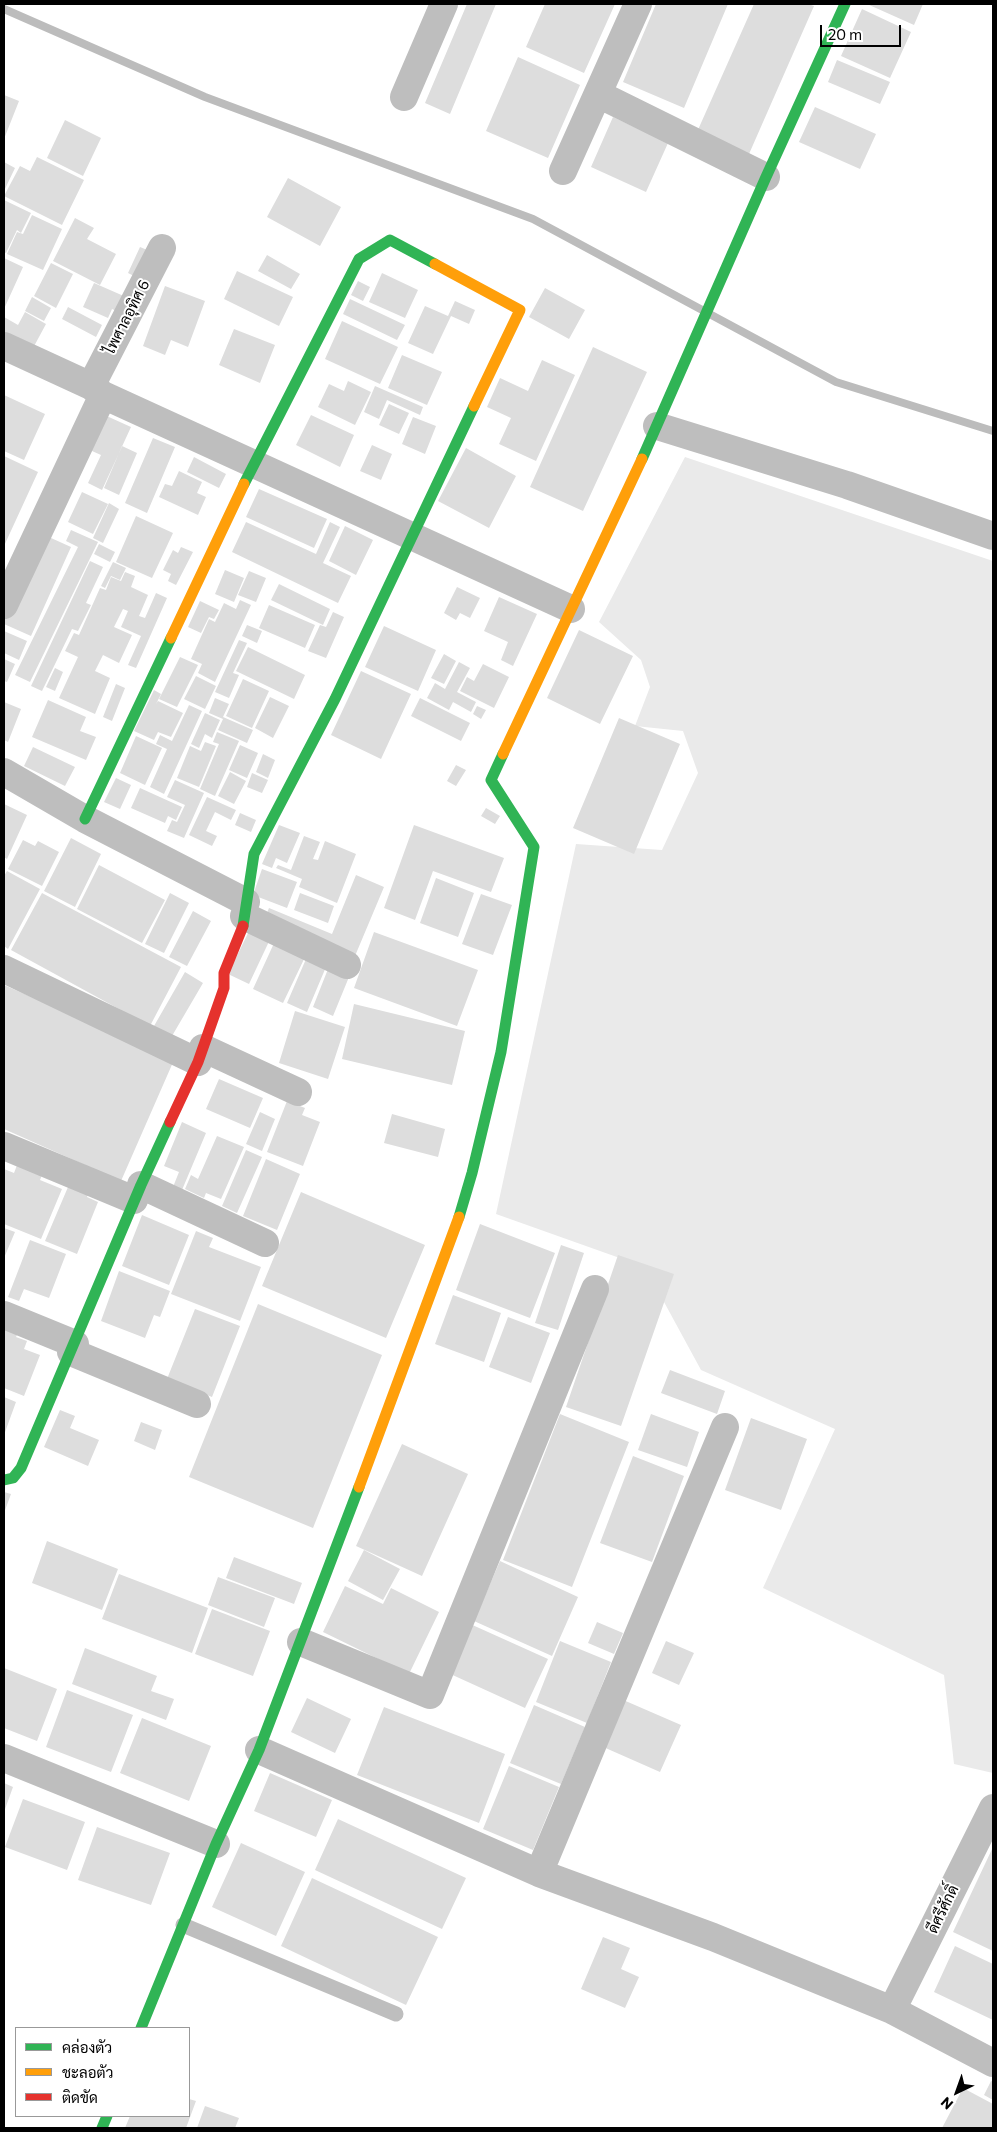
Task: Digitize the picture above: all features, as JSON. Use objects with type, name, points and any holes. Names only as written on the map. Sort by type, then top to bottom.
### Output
[{"type":"street","points":[[404,98],[444,4]]},
{"type":"street","points":[[562,171],[638,4]]},
{"type":"street","points":[[142,2027],[216,1844],[259,1750],[301,1642],[435,1286],[472,1173],[502,1052],[534,847],[490,780],[657,426],[766,177],[845,4]]},
{"type":"street","points":[[598,94],[766,177]]},
{"type":"street","points":[[4,1480],[13,1478],[20,1470],[138,1192],[200,1055],[224,988],[224,973],[244,924],[254,854],[335,699],[520,310],[390,240],[359,259],[254,464],[85,819]]},
{"type":"street","name":"ไพศาลอุทิศ 6","points":[[4,605],[97,390],[162,248]]},
{"type":"street","points":[[4,346],[571,610]]},
{"type":"street","points":[[657,426],[847,485],[993,536]]},
{"type":"street","points":[[4,772],[347,965]]},
{"type":"street","points":[[4,969],[200,1055],[298,1092]]},
{"type":"street","points":[[4,1146],[138,1192],[265,1243]]},
{"type":"street","points":[[301,1642],[430,1695],[595,1289]]},
{"type":"street","points":[[4,1315],[197,1404]]},
{"type":"street","points":[[539,1873],[726,1427]]},
{"type":"street","points":[[259,1750],[539,1873],[713,1937],[892,2010],[993,2063]]},
{"type":"street","points":[[4,1758],[216,1844]]},
{"type":"street","name":"ดีศรีศักดิ์","points":[[892,2010],[993,1808]]},
{"type":"lane","points":[[183,1925],[396,2014]]},
{"type":"shaded area","points":[[685,457],[993,561],[993,1773],[954,1764],[944,1675],[763,1588],[835,1429],[701,1370],[645,1267],[496,1214],[576,844],[662,850],[698,773],[683,731],[635,726],[650,687],[641,660],[599,622]]},
{"type":"building","points":[[467,4],[496,4],[450,114],[425,103]]},
{"type":"building","points":[[545,4],[615,4],[584,73],[526,47]]},
{"type":"building","points":[[656,4],[728,4],[684,108],[623,82]]},
{"type":"building","points":[[754,4],[808,4],[814,6],[749,154],[697,132]]},
{"type":"building","points":[[867,4],[923,4],[914,25]]},
{"type":"building","points":[[862,9],[911,32],[890,78],[841,56]]},
{"type":"building","points":[[518,57],[580,85],[548,158],[486,131]]},
{"type":"building","points":[[837,60],[890,82],[880,104],[828,82]]},
{"type":"building","points":[[4,95],[19,101],[4,139]]},
{"type":"building","points":[[815,107],[876,134],[860,169],[799,142]]},
{"type":"building","points":[[613,117],[668,143],[646,192],[591,167]]},
{"type":"building","points":[[65,120],[101,138],[83,176],[47,158]]},
{"type":"building","points":[[37,157],[84,180],[62,225],[4,196],[20,166],[30,171]]},
{"type":"building","points":[[4,162],[15,168],[4,191]]},
{"type":"building","points":[[288,178],[341,207],[320,246],[267,217]]},
{"type":"building","points":[[4,200],[31,213],[21,233],[17,230],[6,253],[4,252]]},
{"type":"building","points":[[32,215],[62,229],[43,270],[7,254],[17,232],[23,234]]},
{"type":"building","points":[[75,218],[94,228],[87,239],[116,254],[100,285],[53,261]]},
{"type":"building","points":[[140,247],[152,252],[140,279],[128,273]]},
{"type":"building","points":[[267,255],[300,274],[291,289],[258,271]]},
{"type":"building","points":[[4,258],[23,267],[4,309]]},
{"type":"building","points":[[51,263],[73,274],[56,308],[34,296]]},
{"type":"building","points":[[237,271],[293,297],[279,326],[224,299]]},
{"type":"building","points":[[382,273],[418,290],[405,318],[369,302]]},
{"type":"building","points":[[358,281],[370,287],[363,301],[351,295]]},
{"type":"building","points":[[94,283],[126,297],[119,312],[112,309],[108,318],[83,307]]},
{"type":"building","points":[[165,286],[205,301],[188,347],[171,340],[165,355],[143,346]]},
{"type":"building","points":[[545,288],[585,310],[569,339],[529,317]]},
{"type":"building","points":[[32,297],[51,308],[44,321],[25,311]]},
{"type":"building","points":[[350,299],[405,325],[397,340],[343,314]]},
{"type":"building","points":[[455,301],[475,310],[469,324],[451,316],[433,354],[408,343],[425,306],[448,316]]},
{"type":"building","points":[[68,307],[102,325],[96,337],[62,319]]},
{"type":"building","points":[[25,312],[46,324],[32,350],[4,335],[4,317],[18,325]]},
{"type":"building","points":[[342,321],[398,347],[380,384],[325,359]]},
{"type":"building","points":[[234,329],[275,345],[260,383],[219,365]]},
{"type":"building","points":[[593,347],[647,372],[583,511],[530,487]]},
{"type":"building","points":[[402,355],[442,372],[427,405],[388,388]]},
{"type":"building","points":[[542,360],[575,375],[536,461],[499,444],[511,418],[487,407],[500,378],[528,391]]},
{"type":"building","points":[[348,381],[371,392],[355,425],[318,407],[329,384],[344,391]]},
{"type":"building","points":[[375,386],[423,407],[420,415],[387,400],[379,419],[364,412]]},
{"type":"building","points":[[4,395],[45,414],[24,460],[4,451]]},
{"type":"building","points":[[389,404],[409,413],[399,434],[379,425]]},
{"type":"building","points":[[100,413],[131,427],[102,490],[88,483],[101,455],[83,447]]},
{"type":"building","points":[[311,415],[354,435],[340,467],[296,445]]},
{"type":"building","points":[[413,417],[436,426],[425,454],[402,444]]},
{"type":"building","points":[[153,438],[175,447],[147,513],[125,503]]},
{"type":"building","points":[[372,445],[392,454],[381,480],[360,471]]},
{"type":"building","points":[[122,446],[137,453],[119,495],[104,488]]},
{"type":"building","points":[[466,448],[516,476],[489,528],[438,501]]},
{"type":"building","points":[[4,456],[38,472],[4,546]]},
{"type":"building","points":[[194,457],[226,474],[219,488],[187,472]]},
{"type":"building","points":[[179,471],[202,482],[197,493],[206,497],[198,515],[159,497],[165,484],[172,486]]},
{"type":"building","points":[[259,489],[327,519],[314,548],[246,517]]},
{"type":"building","points":[[82,492],[108,504],[93,534],[68,522]]},
{"type":"building","points":[[109,503],[119,509],[103,543],[93,538]]},
{"type":"building","points":[[136,516],[173,533],[152,578],[116,562]]},
{"type":"building","points":[[246,522],[316,554],[330,522],[340,527],[323,563],[351,576],[338,603],[232,552]]},
{"type":"building","points":[[345,526],[373,540],[356,575],[329,561]]},
{"type":"building","points":[[71,530],[98,542],[30,682],[15,675],[78,547],[66,541]]},
{"type":"building","points":[[40,533],[71,547],[31,636],[4,624],[4,615]]},
{"type":"building","points":[[99,544],[115,552],[110,562],[94,554]]},
{"type":"building","points":[[181,547],[193,552],[176,585],[168,581],[171,574],[163,570],[173,550],[178,553]]},
{"type":"building","points":[[90,561],[103,567],[86,603],[91,605],[78,631],[72,629],[42,691],[31,686]]},
{"type":"building","points":[[113,562],[126,568],[120,580],[111,576],[105,588],[101,586]]},
{"type":"building","points":[[225,570],[244,578],[234,602],[215,594]]},
{"type":"building","points":[[249,571],[266,578],[256,602],[238,595]]},
{"type":"building","points":[[125,572],[135,576],[131,587],[148,595],[139,616],[145,618],[156,593],[167,598],[136,668],[128,665],[141,636],[121,627],[128,611],[123,609],[114,627],[132,635],[119,663],[103,655],[95,671],[110,678],[95,714],[59,698],[78,657],[65,651],[74,633],[79,635],[100,588],[106,590],[111,577],[121,581]]},
{"type":"building","points":[[279,584],[330,609],[323,625],[271,600]]},
{"type":"building","points":[[457,587],[480,598],[470,618],[460,613],[456,620],[444,613]]},
{"type":"building","points":[[499,597],[537,614],[513,666],[501,660],[508,642],[484,631]]},
{"type":"building","points":[[240,600],[251,605],[215,682],[198,673],[202,664],[191,659],[209,619],[215,622],[224,603],[236,609]]},
{"type":"building","points":[[200,601],[219,610],[214,619],[209,617],[201,633],[188,627]]},
{"type":"building","points":[[269,605],[315,625],[305,648],[259,628]]},
{"type":"building","points":[[333,612],[344,617],[326,658],[308,651],[320,625],[326,627]]},
{"type":"building","points":[[247,625],[262,631],[257,643],[242,636]]},
{"type":"building","points":[[384,626],[436,650],[418,691],[365,667]]},
{"type":"building","points":[[579,630],[633,656],[600,724],[547,698]]},
{"type":"building","points":[[4,631],[27,641],[19,660],[4,653]]},
{"type":"building","points":[[239,640],[247,643],[233,673],[239,675],[229,698],[215,692]]},
{"type":"building","points":[[248,647],[305,675],[294,699],[236,671]]},
{"type":"building","points":[[444,654],[456,661],[444,684],[431,678]]},
{"type":"building","points":[[180,657],[198,665],[177,707],[159,699]]},
{"type":"building","points":[[4,659],[15,664],[7,682],[4,681]]},
{"type":"building","points":[[459,662],[470,668],[457,692],[476,702],[471,712],[453,702],[449,710],[427,698],[435,683],[445,689]]},
{"type":"building","points":[[483,664],[509,677],[494,708],[460,691],[467,677],[474,681]]},
{"type":"building","points":[[55,668],[63,672],[55,691],[46,687]]},
{"type":"building","points":[[361,671],[411,694],[381,759],[331,735]]},
{"type":"building","points":[[196,676],[216,686],[205,709],[184,699]]},
{"type":"building","points":[[243,679],[269,691],[252,728],[226,716]]},
{"type":"building","points":[[116,684],[125,688],[112,721],[103,717]]},
{"type":"building","points":[[154,690],[161,694],[156,704],[158,701],[183,713],[171,737],[158,732],[154,740],[134,731]]},
{"type":"building","points":[[270,697],[289,706],[273,738],[255,728]]},
{"type":"building","points":[[215,698],[229,704],[223,717],[253,730],[247,743],[218,730],[223,719],[209,713]]},
{"type":"building","points":[[420,698],[470,723],[461,741],[411,716]]},
{"type":"building","points":[[48,700],[86,717],[80,731],[96,737],[86,760],[32,737]]},
{"type":"building","points":[[4,702],[21,709],[8,742],[4,740]]},
{"type":"building","points":[[189,705],[202,711],[164,794],[150,787],[167,749],[156,744],[160,735],[172,741]]},
{"type":"building","points":[[477,706],[486,710],[481,719],[473,714]]},
{"type":"building","points":[[205,713],[220,720],[212,738],[205,734],[199,748],[191,744]]},
{"type":"building","points":[[619,718],[680,744],[634,854],[573,828]]},
{"type":"building","points":[[217,732],[239,741],[215,796],[200,789],[219,744],[213,742]]},
{"type":"building","points":[[136,736],[162,748],[145,785],[120,773]]},
{"type":"building","points":[[205,742],[216,746],[199,787],[177,778],[190,746],[201,751]]},
{"type":"building","points":[[240,745],[258,753],[247,778],[229,770]]},
{"type":"building","points":[[33,747],[75,767],[65,786],[24,766]]},
{"type":"building","points":[[263,754],[275,760],[268,778],[256,772]]},
{"type":"building","points":[[456,765],[466,770],[456,786],[447,781]]},
{"type":"building","points":[[230,772],[246,781],[234,804],[218,796]]},
{"type":"building","points":[[252,773],[268,780],[262,793],[247,787]]},
{"type":"building","points":[[116,778],[131,785],[120,809],[104,802]]},
{"type":"building","points":[[175,780],[204,793],[184,838],[167,831],[172,820],[177,822],[185,805],[167,797]]},
{"type":"building","points":[[140,788],[182,807],[176,820],[168,816],[165,823],[131,808]]},
{"type":"building","points":[[207,797],[236,810],[231,820],[215,812],[206,831],[217,836],[212,846],[189,835]]},
{"type":"building","points":[[4,804],[27,815],[7,859],[4,857]]},
{"type":"building","points":[[486,808],[500,816],[495,824],[481,816]]},
{"type":"building","points":[[240,813],[256,820],[251,832],[235,825]]},
{"type":"building","points":[[279,825],[300,833],[287,863],[276,858],[272,868],[262,864]]},
{"type":"building","points":[[414,825],[504,858],[491,892],[433,871],[415,920],[384,908]]},
{"type":"building","points":[[304,836],[320,842],[313,859],[318,860],[325,841],[356,854],[337,903],[299,887],[302,879],[276,868],[278,865],[291,870]]},
{"type":"building","points":[[71,838],[101,854],[75,907],[44,891]]},
{"type":"building","points":[[23,840],[35,846],[38,841],[59,852],[42,886],[8,869]]},
{"type":"building","points":[[99,865],[165,900],[142,943],[77,909]]},
{"type":"building","points":[[262,869],[297,882],[287,908],[253,895]]},
{"type":"building","points":[[7,871],[40,889],[8,949],[4,946],[4,876]]},
{"type":"building","points":[[356,875],[384,887],[355,956],[265,918],[269,908],[332,934]]},
{"type":"building","points":[[436,878],[474,893],[458,937],[420,923]]},
{"type":"building","points":[[42,893],[181,967],[150,1026],[11,950]]},
{"type":"building","points":[[170,893],[189,903],[164,953],[145,944]]},
{"type":"building","points":[[300,893],[334,906],[328,923],[294,910]]},
{"type":"building","points":[[481,894],[512,905],[493,955],[462,944]]},
{"type":"building","points":[[193,911],[211,921],[187,966],[169,957]]},
{"type":"building","points":[[253,923],[273,933],[249,984],[228,974]]},
{"type":"building","points":[[374,932],[478,970],[457,1026],[354,988]]},
{"type":"building","points":[[275,941],[306,955],[283,1003],[253,989]]},
{"type":"building","points":[[306,959],[326,967],[307,1012],[287,1003]]},
{"type":"building","points":[[328,969],[349,977],[333,1016],[313,1007]]},
{"type":"building","points":[[185,972],[203,983],[172,1036],[154,1026]]},
{"type":"building","points":[[4,985],[174,1060],[121,1181],[4,1129]]},
{"type":"building","points":[[354,1004],[465,1031],[452,1085],[342,1059]]},
{"type":"building","points":[[295,1011],[345,1027],[328,1079],[279,1063]]},
{"type":"building","points":[[219,1079],[263,1098],[250,1128],[206,1109]]},
{"type":"building","points":[[287,1101],[305,1108],[302,1115],[320,1122],[303,1166],[267,1152]]},
{"type":"building","points":[[260,1112],[275,1119],[262,1151],[246,1144]]},
{"type":"building","points":[[392,1114],[445,1129],[438,1157],[384,1143]]},
{"type":"building","points":[[182,1122],[206,1133],[182,1190],[173,1187],[179,1172],[164,1166]]},
{"type":"building","points":[[217,1136],[244,1147],[221,1199],[206,1193],[204,1198],[185,1189],[191,1175],[198,1179]]},
{"type":"building","points":[[246,1150],[262,1157],[237,1213],[222,1206]]},
{"type":"building","points":[[266,1159],[300,1174],[277,1230],[243,1216]]},
{"type":"building","points":[[19,1160],[44,1170],[40,1180],[62,1189],[41,1239],[4,1224],[4,1169],[14,1173]]},
{"type":"building","points":[[71,1180],[91,1188],[87,1197],[98,1202],[77,1254],[45,1241]]},
{"type":"building","points":[[301,1192],[425,1245],[386,1338],[262,1286]]},
{"type":"building","points":[[142,1215],[189,1235],[169,1285],[122,1266]]},
{"type":"building","points":[[480,1224],[555,1253],[530,1318],[456,1290]]},
{"type":"building","points":[[4,1228],[15,1232],[4,1258]]},
{"type":"building","points":[[196,1231],[213,1238],[209,1247],[261,1267],[240,1321],[171,1294]]},
{"type":"building","points":[[30,1240],[66,1254],[49,1298],[24,1289],[19,1301],[8,1297]]},
{"type":"building","points":[[561,1245],[584,1253],[558,1330],[535,1323]]},
{"type":"building","points":[[618,1255],[674,1274],[621,1426],[566,1407]]},
{"type":"building","points":[[119,1271],[170,1291],[160,1317],[154,1315],[145,1338],[101,1321]]},
{"type":"building","points":[[453,1295],[501,1313],[484,1362],[435,1344]]},
{"type":"building","points":[[258,1304],[382,1355],[313,1528],[189,1477]]},
{"type":"building","points":[[195,1309],[240,1326],[212,1397],[167,1379]]},
{"type":"building","points":[[508,1317],[550,1333],[531,1383],[489,1367]]},
{"type":"building","points":[[4,1322],[20,1329],[16,1337],[27,1341],[24,1349],[40,1355],[24,1396],[4,1388]]},
{"type":"building","points":[[670,1370],[725,1391],[717,1414],[661,1393]]},
{"type":"building","points":[[4,1397],[16,1402],[4,1435]]},
{"type":"building","points":[[60,1410],[75,1416],[70,1428],[99,1440],[88,1466],[44,1447]]},
{"type":"building","points":[[560,1414],[629,1442],[572,1587],[503,1560]]},
{"type":"building","points":[[651,1414],[699,1432],[687,1467],[638,1450]]},
{"type":"building","points":[[751,1418],[807,1439],[781,1510],[725,1490]]},
{"type":"building","points":[[141,1422],[162,1430],[155,1450],[134,1441]]},
{"type":"building","points":[[402,1444],[468,1474],[422,1576],[356,1546]]},
{"type":"building","points":[[633,1456],[684,1476],[652,1562],[600,1543]]},
{"type":"building","points":[[4,1492],[11,1494],[4,1513]]},
{"type":"building","points":[[47,1541],[118,1569],[102,1610],[32,1583]]},
{"type":"building","points":[[364,1550],[400,1569],[383,1600],[348,1581]]},
{"type":"building","points":[[234,1557],[302,1583],[294,1604],[226,1578]]},
{"type":"building","points":[[500,1561],[578,1597],[552,1656],[474,1621]]},
{"type":"building","points":[[119,1574],[208,1608],[192,1653],[102,1619]]},
{"type":"building","points":[[218,1577],[275,1598],[264,1627],[208,1605]]},
{"type":"building","points":[[345,1586],[383,1604],[391,1588],[439,1612],[409,1674],[323,1632]]},
{"type":"building","points":[[212,1609],[270,1631],[253,1676],[195,1654]]},
{"type":"building","points":[[597,1622],[623,1633],[614,1654],[588,1643]]},
{"type":"building","points":[[468,1623],[548,1659],[525,1708],[446,1672]]},
{"type":"building","points":[[560,1641],[611,1662],[587,1723],[536,1702]]},
{"type":"building","points":[[666,1641],[694,1653],[679,1685],[652,1673]]},
{"type":"building","points":[[85,1648],[157,1676],[151,1691],[174,1699],[166,1720],[72,1684]]},
{"type":"building","points":[[4,1668],[57,1689],[37,1741],[4,1728]]},
{"type":"building","points":[[67,1690],[133,1715],[111,1772],[46,1747]]},
{"type":"building","points":[[307,1698],[351,1719],[335,1753],[291,1732]]},
{"type":"building","points":[[621,1699],[681,1725],[660,1772],[601,1746]]},
{"type":"building","points":[[534,1705],[585,1727],[561,1784],[510,1763]]},
{"type":"building","points":[[384,1707],[505,1754],[479,1823],[357,1775]]},
{"type":"building","points":[[142,1718],[211,1746],[189,1801],[120,1773]]},
{"type":"building","points":[[509,1766],[559,1787],[533,1850],[483,1829]]},
{"type":"building","points":[[270,1773],[332,1800],[316,1837],[254,1811]]},
{"type":"building","points":[[4,1783],[13,1787],[4,1812]]},
{"type":"building","points":[[23,1799],[85,1822],[67,1870],[5,1847]]},
{"type":"building","points":[[338,1819],[466,1878],[442,1929],[315,1870]]},
{"type":"building","points":[[97,1827],[170,1853],[151,1905],[78,1880]]},
{"type":"building","points":[[241,1843],[305,1872],[276,1936],[212,1907]]},
{"type":"building","points":[[993,1847],[993,1951],[953,1932]]},
{"type":"building","points":[[312,1878],[438,1937],[406,2005],[281,1946]]},
{"type":"building","points":[[603,1937],[630,1948],[621,1969],[639,1977],[625,2008],[581,1989]]},
{"type":"building","points":[[955,1946],[993,1964],[993,2020],[934,1992]]},
{"type":"building","points":[[991,2081],[993,2082],[993,2100],[984,2095]]},
{"type":"building","points":[[963,2088],[993,2104],[992,2128],[942,2128]]},
{"type":"building","points":[[190,2099],[196,2101],[186,2128],[125,2128],[130,2117],[190,2117]]},
{"type":"building","points":[[205,2106],[239,2118],[235,2128],[197,2128]]},
{"type":"waterway","points":[[4,9],[205,97],[533,219],[836,382],[993,431]]},
{"type":"traffic: fast","points":[[642,459],[766,177],[845,4]]},
{"type":"traffic: fast","points":[[244,484],[359,259],[390,240],[435,264]]},
{"type":"traffic: fast","points":[[243,926],[254,854],[335,699],[474,406]]},
{"type":"traffic: fast","points":[[85,819],[171,638]]},
{"type":"traffic: fast","points":[[459,1217],[472,1173],[501,1052],[534,847],[491,780],[503,754]]},
{"type":"traffic: fast","points":[[4,1480],[13,1478],[21,1468],[141,1185],[170,1122]]},
{"type":"traffic: fast","points":[[141,2027],[216,1844],[259,1750],[359,1487]]},
{"type":"traffic: fast","points":[[102,2128],[107,2117]]},
{"type":"traffic: slow","points":[[435,264],[520,310],[474,406]]},
{"type":"traffic: slow","points":[[503,754],[642,459]]},
{"type":"traffic: slow","points":[[171,638],[244,484]]},
{"type":"traffic: slow","points":[[359,1487],[459,1217]]},
{"type":"traffic: jam","points":[[170,1122],[198,1062],[224,988],[224,973],[243,926]]}]
